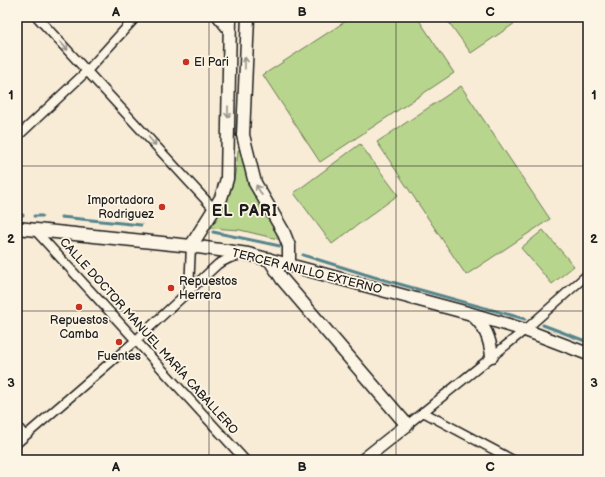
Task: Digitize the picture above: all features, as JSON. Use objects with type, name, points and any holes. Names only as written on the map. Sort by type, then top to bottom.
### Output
[{"type":"street","points":[[37,17],[214,209]]},
{"type":"street","points":[[17,137],[87,71],[136,17]]},
{"type":"street","points":[[217,17],[229,32]]},
{"type":"street","points":[[189,290],[191,246],[226,188],[230,17]]},
{"type":"street","points":[[248,17],[243,135],[255,182],[283,231],[289,246],[289,264]]},
{"type":"street","name":"TERCER ANILLO EXTERNO","points":[[17,228],[191,246],[248,254],[527,328],[588,354]]},
{"type":"street","name":"CALLE DOCTOR MANUEL MARÍA CABALLERO","points":[[34,229],[245,460]]},
{"type":"street","points":[[17,443],[135,341],[218,264],[230,258],[248,254]]},
{"type":"street","points":[[269,259],[282,279],[407,424]]},
{"type":"street","points":[[363,460],[527,328],[588,274]]},
{"type":"street","points":[[468,313],[483,326],[488,336],[492,356]]},
{"type":"street","points":[[423,412],[513,460]]},
{"type":"street","points":[[17,426],[25,436]]},
{"type":"green space","points":[[352,17],[417,17],[454,73],[320,162],[263,75]]},
{"type":"green space","points":[[445,17],[524,17],[471,53]]},
{"type":"green space","points":[[461,86],[550,219],[466,275],[377,142]]},
{"type":"green space","points":[[360,144],[398,195],[332,244],[294,193]]},
{"type":"green space","points":[[238,150],[242,150],[244,167],[250,183],[282,240],[240,230],[211,228],[210,226],[217,218],[227,200],[233,181]]},
{"type":"green space","points":[[543,230],[574,266],[552,284],[521,248]]},
{"type":"waterway","points":[[17,215],[23,215]]},
{"type":"waterway","points":[[34,216],[42,216]]},
{"type":"waterway","points":[[61,217],[141,225]]},
{"type":"waterway","points":[[213,232],[280,246]]},
{"type":"waterway","points":[[303,255],[374,277],[525,319]]},
{"type":"waterway","points":[[543,325],[588,342]]},
{"type":"place","name":"El Pari","points":[[186,62]]},
{"type":"place","name":"Importadora Rodriguez","points":[[162,207]]},
{"type":"place","name":"Repuestos Herrera","points":[[171,288]]},
{"type":"place","name":"Repuestos Camba","points":[[79,307]]},
{"type":"place","name":"Fuentes","points":[[119,342]]},
{"type":"district","name":"EL PARI","points":[[245,210]]}]
